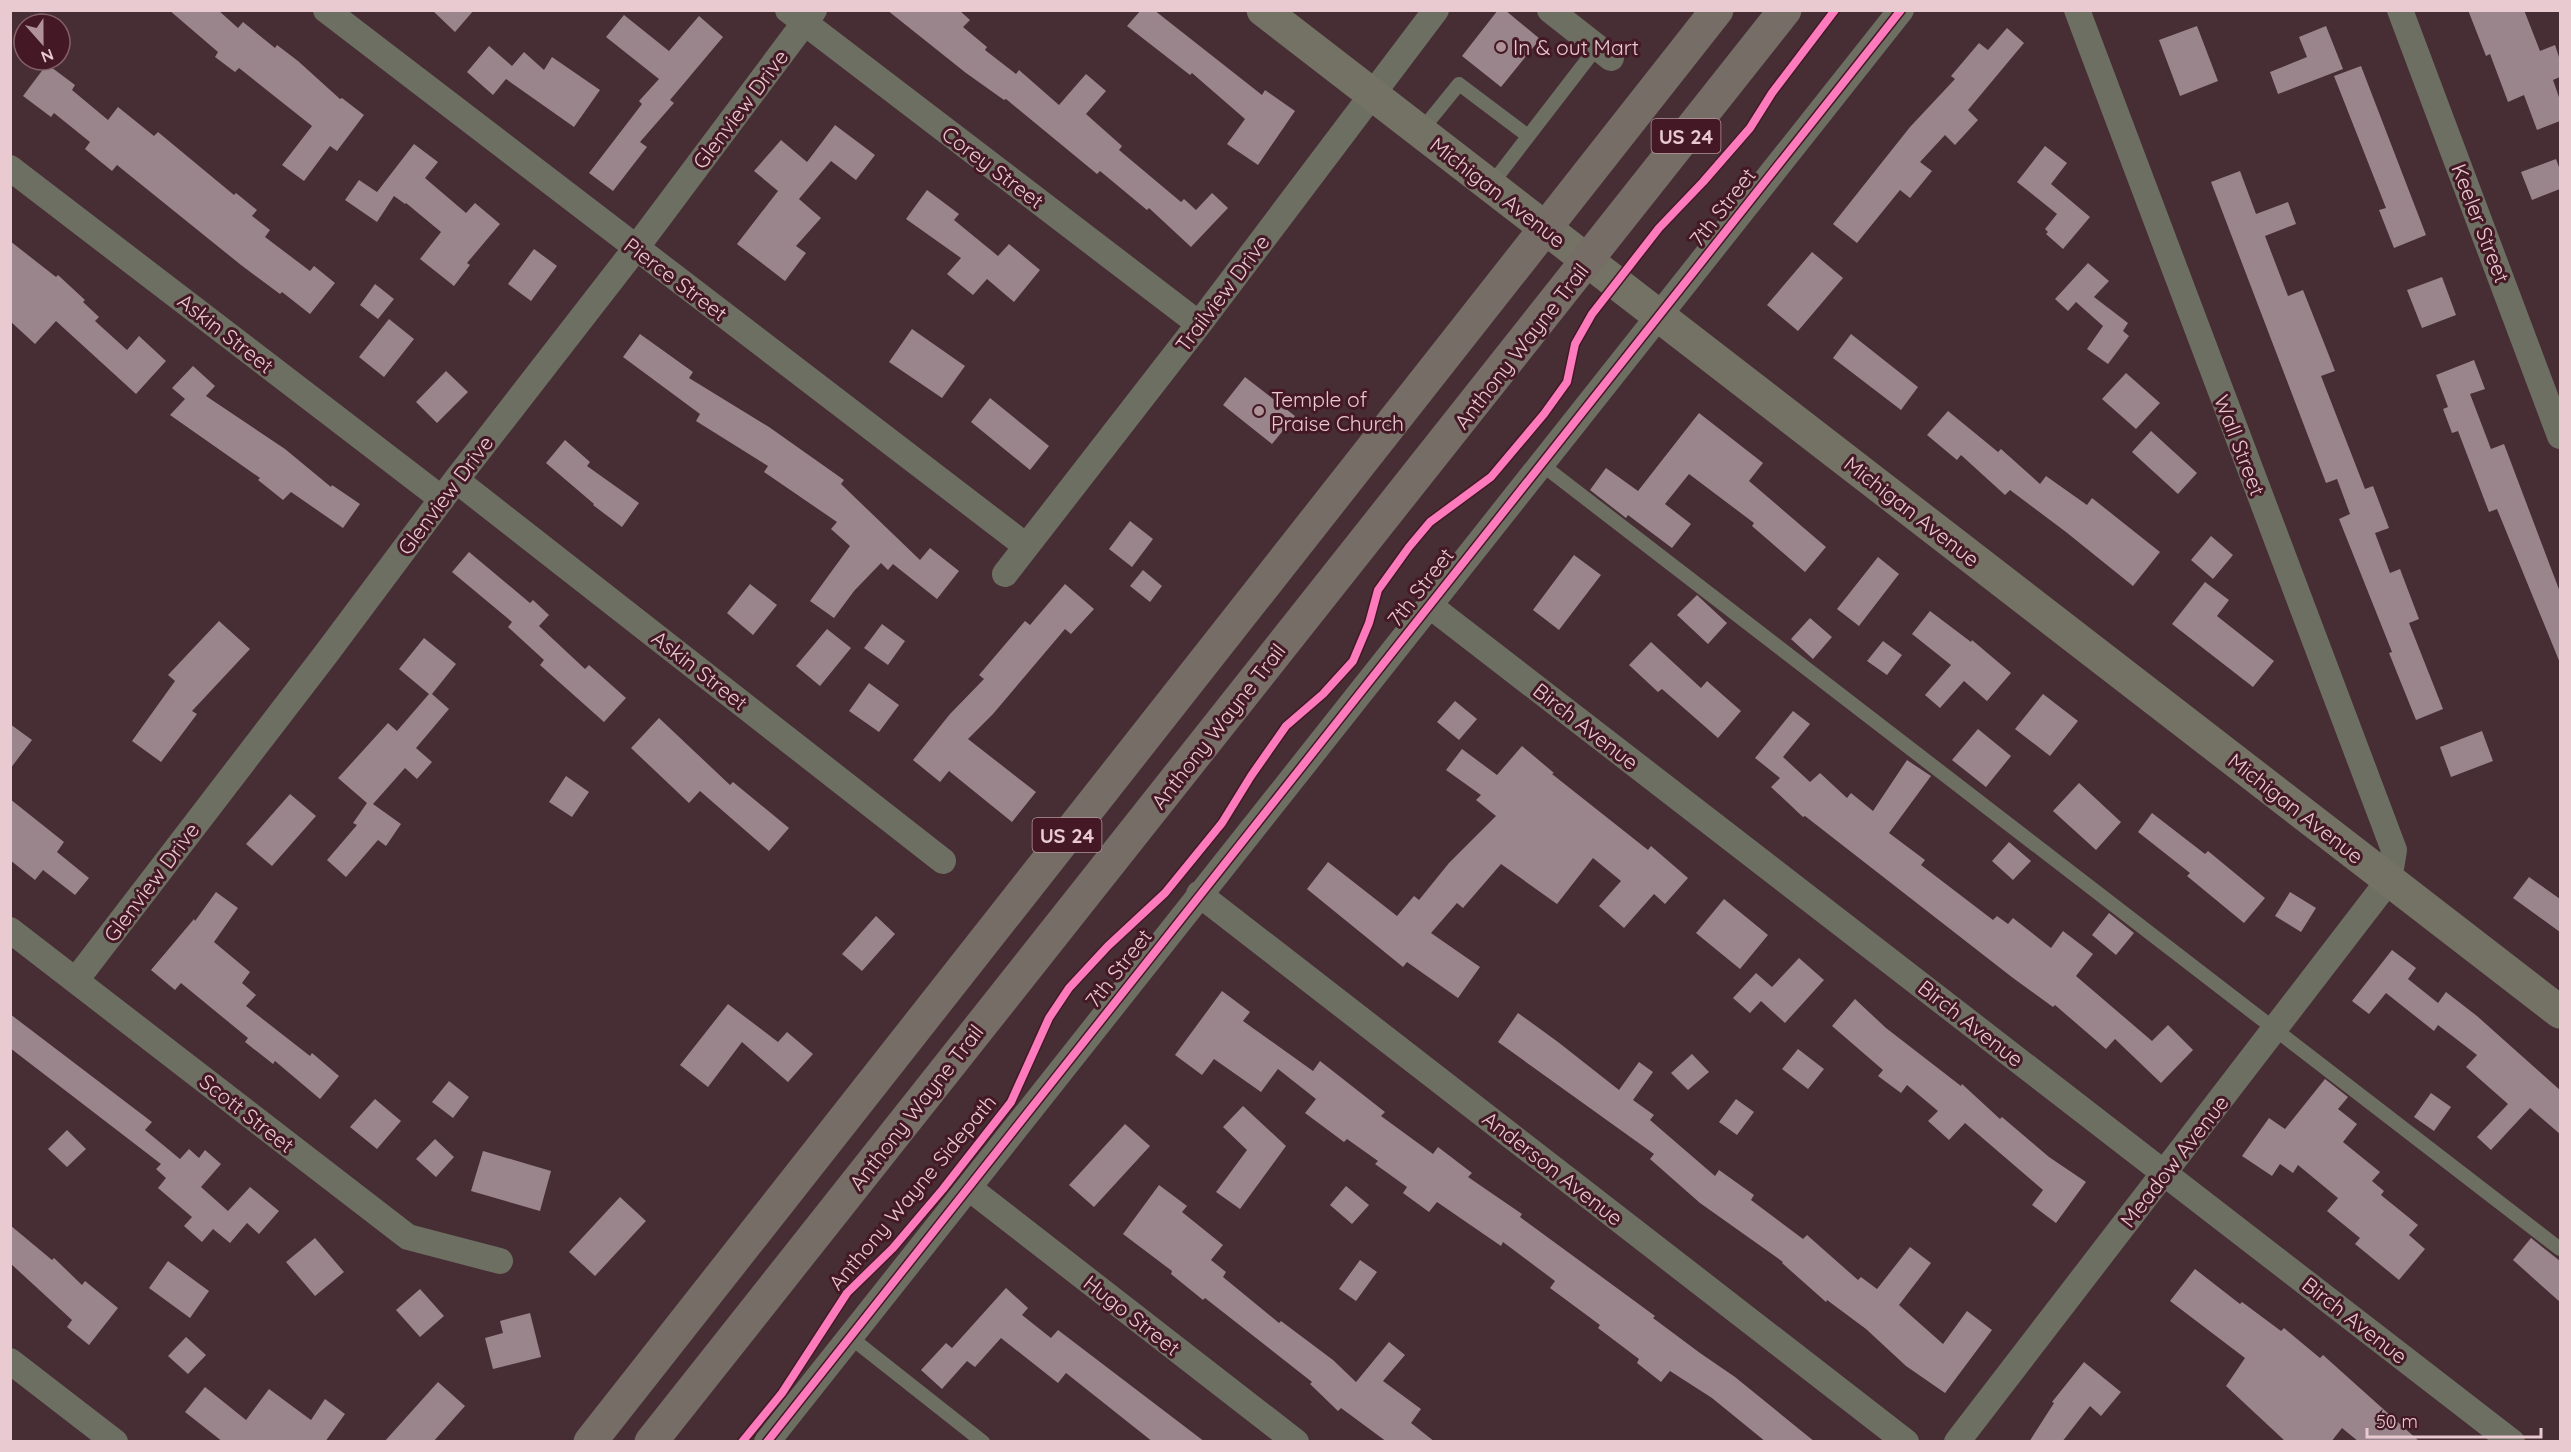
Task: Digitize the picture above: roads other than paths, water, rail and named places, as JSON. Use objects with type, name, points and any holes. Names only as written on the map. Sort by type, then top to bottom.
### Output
[{"type":"highway","name":"US 24","points":[[590,1442],[1716,10]]},
{"type":"highway","name":"Anthony Wayne Trail","points":[[651,1442],[1785,10]]},
{"type":"street","name":"Pierce Street","points":[[326,10],[1026,546]]},
{"type":"street","name":"Michigan Avenue","points":[[1263,10],[2560,1012]]},
{"type":"street","name":"Trailview Drive","points":[[1005,574],[1436,10]]},
{"type":"street","points":[[1550,10],[1604,52]]},
{"type":"street","name":"7th Street","points":[[767,1442],[1901,10]]},
{"type":"street","name":"Wall Street","points":[[2077,10],[2394,850],[2389,880]]},
{"type":"street","name":"Keeler Street","points":[[2400,10],[2560,436]]},
{"type":"street","name":"Glenview Drive","points":[[76,980],[449,489],[636,248],[802,15]]},
{"type":"street","name":"Corey Street","points":[[802,15],[1198,324]]},
{"type":"street","name":"Askin Street","points":[[10,168],[449,489],[944,861]]},
{"type":"street","name":"Birch Avenue","points":[[1429,605],[2512,1442]]},
{"type":"street","name":"Meadow Avenue","points":[[1957,1442],[2389,880]]},
{"type":"street","name":"Anderson Avenue","points":[[1199,894],[1906,1442]]},
{"type":"street","name":"Scott Street","points":[[10,930],[408,1237],[500,1261]]},
{"type":"street","name":"Hugo Street","points":[[969,1188],[1296,1442]]},
{"type":"street","points":[[10,1361],[115,1442]]},
{"type":"lane","points":[[1490,186],[1528,136],[1604,52]]},
{"type":"lane","points":[[1420,132],[1459,84],[1528,136]]},
{"type":"lane","points":[[1541,464],[2560,1249]]},
{"type":"lane","points":[[850,1337],[983,1442]]},
{"type":"place","name":"In & out Mart","points":[[1501,47]]},
{"type":"place","name":"Temple of Praise Church","points":[[1259,411]]}]
